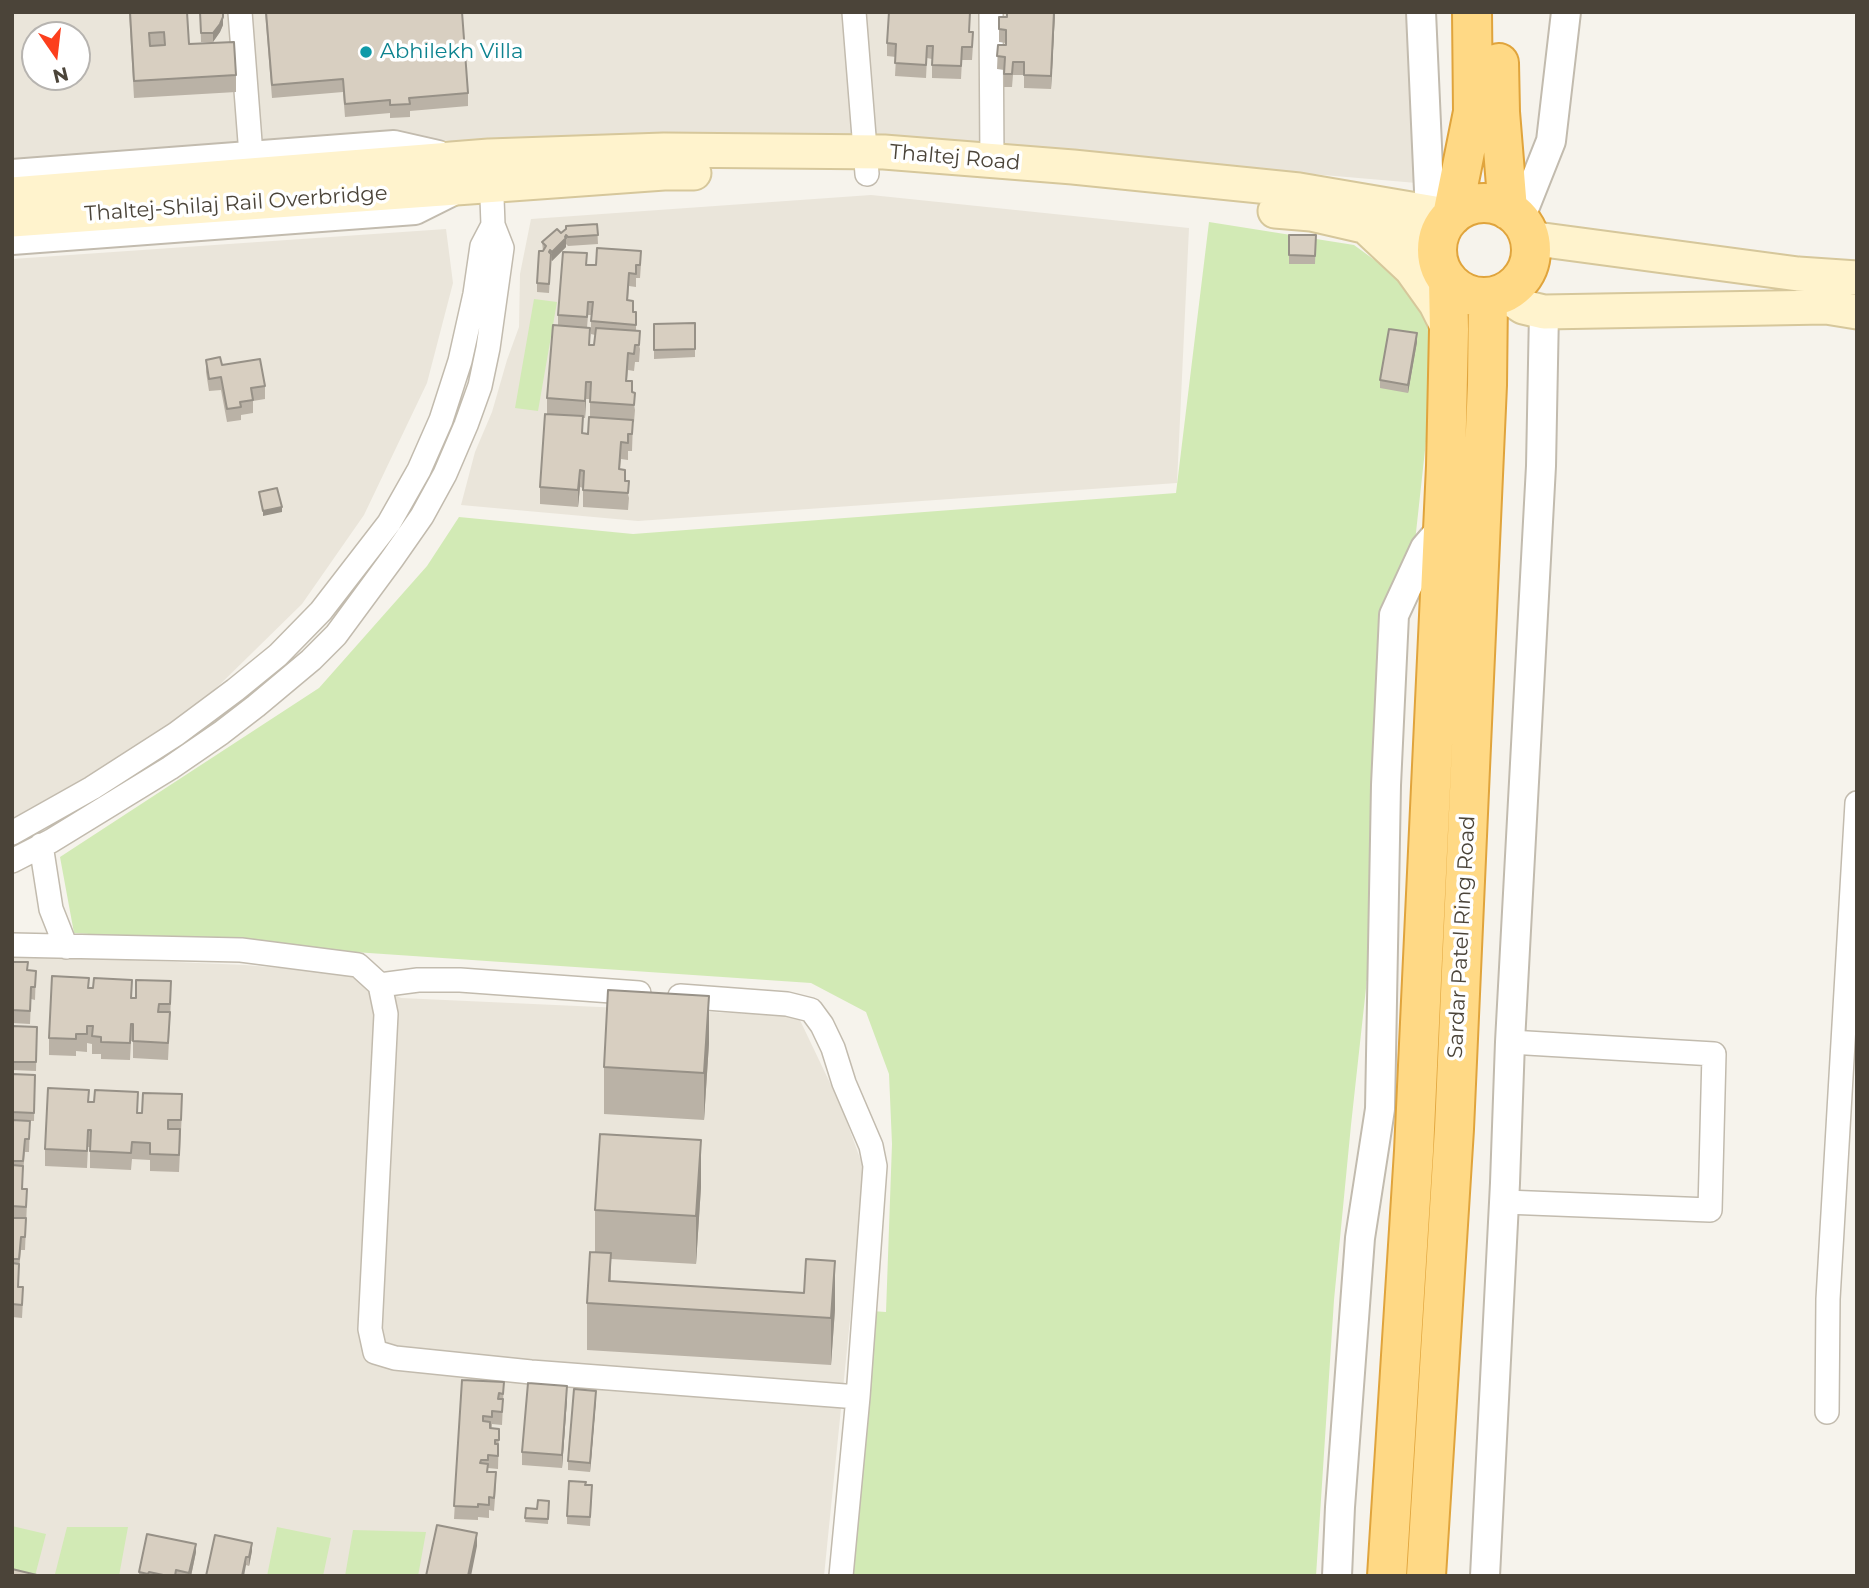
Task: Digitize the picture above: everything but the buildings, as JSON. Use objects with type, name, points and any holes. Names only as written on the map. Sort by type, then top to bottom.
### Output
[{"type":"highway","points":[[1472,12],[1474,112],[1440,224],[1437,257],[1440,270],[1448,281],[1459,291],[1473,297],[1495,295],[1515,286],[1525,274],[1530,261],[1531,246],[1519,222],[1500,111],[1499,12]]},
{"type":"highway","points":[[1440,224],[1464,208],[1479,204],[1494,205],[1519,222]]},
{"type":"highway","name":"Sardar Patel Ring Road","points":[[1387,1576],[1414,1151],[1443,527],[1448,281]]},
{"type":"highway","name":"Sardar Patel Ring Road","points":[[1426,1576],[1454,1129],[1487,385],[1495,295]]},
{"type":"main road","name":"Thaltej Road","points":[[865,163],[884,152],[1300,190],[1355,198],[1440,224]]},
{"type":"main road","name":"Thaltej-Shilaj Rail Overbridge","points":[[12,220],[457,173],[664,173],[865,163]]},
{"type":"main road","points":[[865,163],[1058,189],[1311,214],[1366,227],[1440,224]]},
{"type":"main road","name":"Thaltej-Shilaj Rail Overbridge","points":[[12,194],[383,179]]},
{"type":"main road","points":[[1519,222],[1798,274],[1857,278]]},
{"type":"main road","points":[[1366,227],[1411,269],[1436,304],[1449,330]]},
{"type":"main road","points":[[1495,295],[1544,313],[1826,307],[1857,312]]},
{"type":"street","points":[[240,12],[251,155]]},
{"type":"street","points":[[854,12],[865,163]]},
{"type":"street","points":[[991,12],[992,161]]},
{"type":"street","points":[[1421,12],[1440,224]]},
{"type":"street","points":[[1519,222],[1551,141],[1566,12]]},
{"type":"street","points":[[12,174],[394,145],[457,173],[415,210],[12,240]]},
{"type":"street","points":[[12,861],[170,768],[222,733],[311,660],[336,635],[422,516],[445,474],[466,425],[480,386],[488,348],[502,248],[493,225],[491,171]]},
{"type":"street","points":[[12,833],[92,788],[176,734],[278,654],[321,611],[389,523],[419,470],[460,361],[475,294],[482,246],[493,225]]},
{"type":"street","points":[[1485,1576],[1541,466],[1544,313]]},
{"type":"street","points":[[1337,1576],[1360,1238],[1380,1109],[1385,785],[1394,615],[1425,548],[1443,527]]},
{"type":"street","points":[[1827,1412],[1828,1299],[1849,1072],[1857,803]]},
{"type":"street","points":[[41,845],[51,909],[66,947]]},
{"type":"street","points":[[12,945],[242,950],[358,965],[380,985],[386,1014],[370,1329],[375,1352],[394,1358],[531,1372],[858,1397]]},
{"type":"street","points":[[380,985],[418,980],[460,980],[787,1004],[811,1010],[833,1048],[844,1083],[871,1146],[875,1166],[858,1397],[841,1576]]},
{"type":"street","points":[[1504,1202],[1710,1210],[1714,1054],[1510,1042]]},
{"type":"shaded area","points":[[12,12],[1429,12],[1440,185],[1300,173],[458,142],[394,133],[12,160]]},
{"type":"shaded area","points":[[871,195],[1189,228],[1177,483],[638,521],[461,505],[475,452],[492,412],[519,327],[520,274],[531,219]]},
{"type":"shaded area","points":[[446,229],[453,283],[427,383],[364,515],[302,604],[201,703],[68,792],[12,823],[12,259]]},
{"type":"shaded area","points":[[12,955],[245,965],[350,974],[401,998],[798,1016],[841,1106],[865,1172],[824,1576],[12,1576]]},
{"type":"green space","points":[[1209,222],[1354,245],[1402,280],[1434,333],[1427,432],[1334,1300],[1316,1576],[831,1576],[857,1310],[886,1312],[892,1144],[889,1074],[866,1012],[811,983],[74,933],[60,857],[319,688],[427,566],[459,517],[633,534],[1176,493]]},
{"type":"green space","points":[[534,299],[557,302],[538,411],[515,408]]},
{"type":"green space","points":[[12,1526],[46,1534],[35,1576],[12,1573]]},
{"type":"green space","points":[[67,1527],[128,1527],[119,1576],[55,1574]]},
{"type":"green space","points":[[277,1527],[331,1538],[323,1576],[267,1576]]},
{"type":"green space","points":[[353,1530],[426,1532],[418,1576],[345,1576]]},
{"type":"place","name":"Abhilekh Villa","points":[[366,52]]}]
